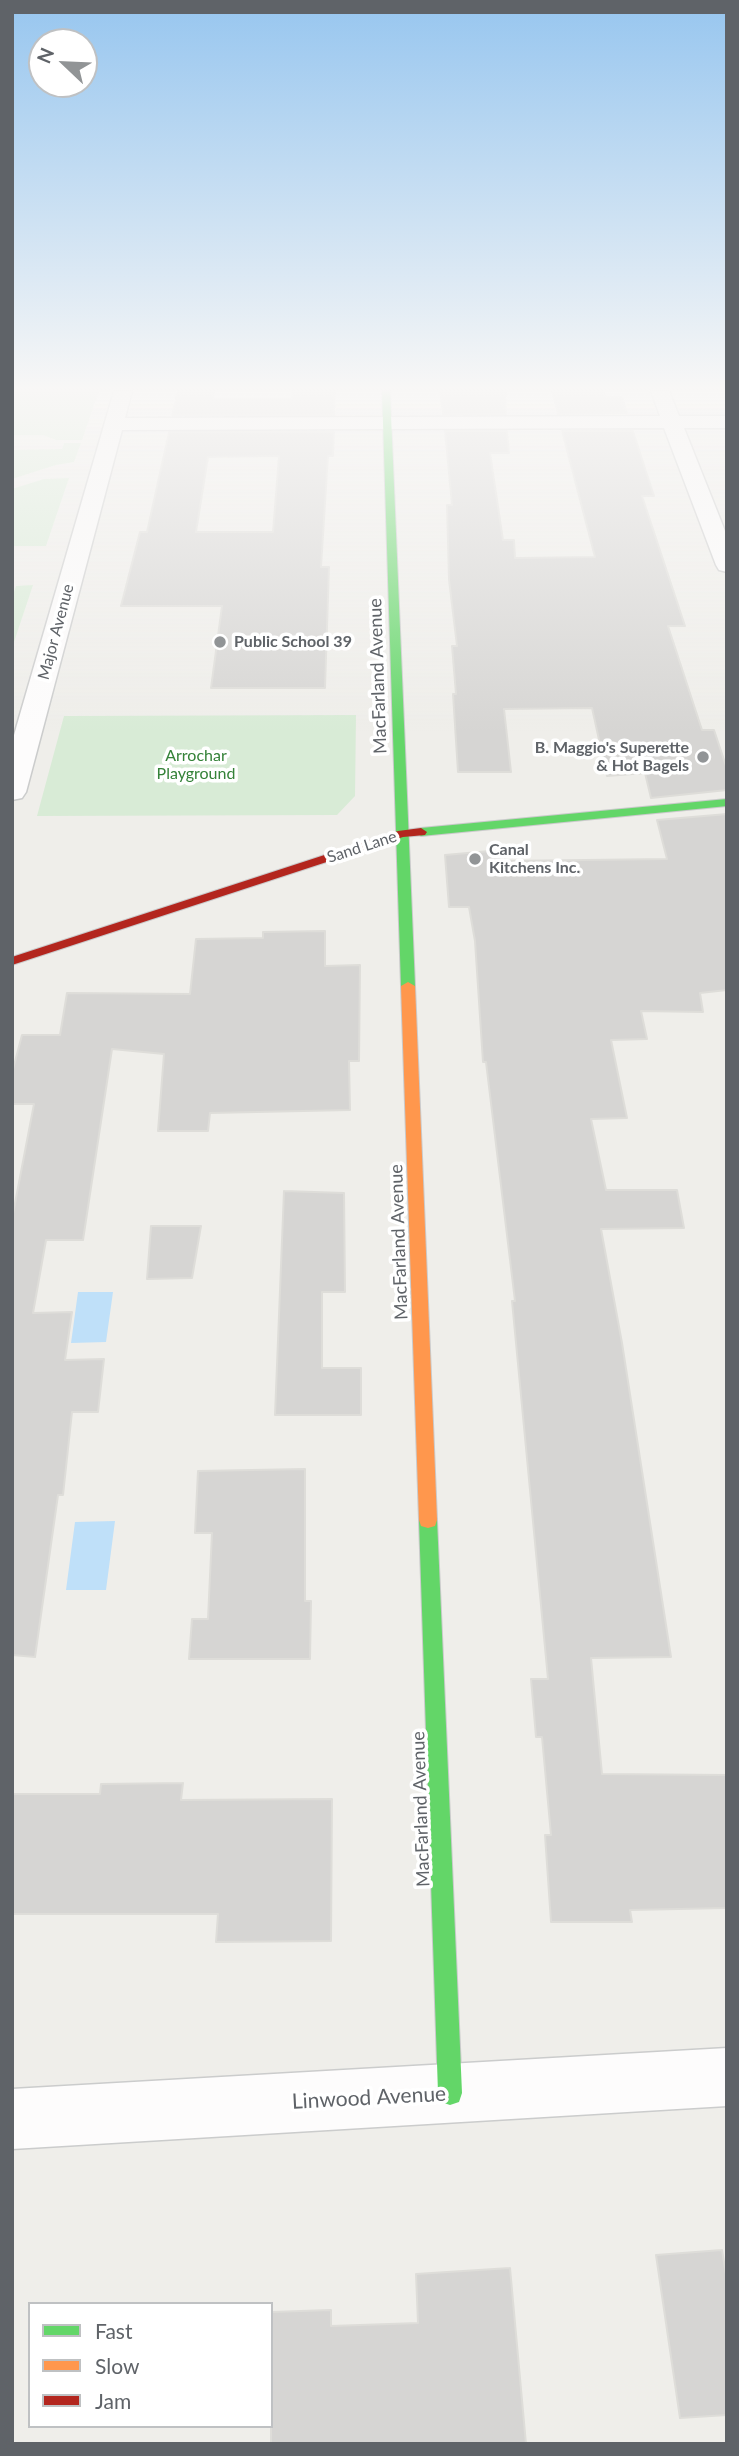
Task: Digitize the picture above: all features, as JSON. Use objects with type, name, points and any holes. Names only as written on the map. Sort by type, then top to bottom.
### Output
[{"type":"street","name":"Major Avenue","points":[[12,792],[91,506]]},
{"type":"street","name":"MacFarland Avenue","points":[[390,506],[450,2093]]},
{"type":"street","points":[[704,506],[727,565]]},
{"type":"street","name":"Sand Lane","points":[[12,961],[402,834],[727,802]]},
{"type":"street","name":"Linwood Avenue","points":[[12,2119],[727,2077]]},
{"type":"green space","points":[[12,506],[60,506],[46,546],[12,546]]},
{"type":"green space","points":[[33,585],[12,648],[12,598],[16,586]]},
{"type":"green space","name":"Arrochar Playground","points":[[356,715],[355,796],[337,815],[37,816],[64,716]]},
{"type":"water","points":[[78,1292],[113,1292],[106,1342],[71,1343]]},
{"type":"water","points":[[115,1521],[106,1590],[66,1590],[75,1522]]},
{"type":"building","points":[[153,506],[200,506],[196,532],[273,532],[275,506],[325,506],[321,567],[329,567],[325,688],[211,688],[222,606],[121,606],[140,532],[147,532]]},
{"type":"building","points":[[447,506],[498,506],[503,540],[514,540],[515,558],[595,557],[582,506],[645,506],[685,626],[668,626],[702,730],[714,730],[727,769],[727,790],[651,798],[645,773],[607,776],[592,708],[504,709],[511,772],[458,772],[452,646],[457,646],[449,580]]},
{"type":"building","points":[[727,814],[727,990],[700,993],[703,1012],[641,1011],[647,1039],[611,1040],[627,1118],[591,1119],[606,1190],[677,1190],[684,1228],[601,1229],[622,1343],[671,1657],[591,1658],[602,1774],[727,1775],[727,1908],[630,1910],[632,1922],[551,1922],[545,1835],[551,1835],[542,1737],[536,1737],[531,1679],[548,1679],[512,1301],[515,1301],[486,1062],[483,1062],[475,941],[469,907],[449,907],[445,855],[501,850],[502,861],[667,859],[657,820]]},
{"type":"building","points":[[325,931],[325,966],[360,965],[359,1061],[349,1061],[350,1110],[210,1113],[208,1131],[158,1131],[164,1054],[112,1049],[83,1240],[46,1240],[33,1313],[72,1312],[65,1360],[104,1359],[98,1412],[72,1412],[63,1495],[58,1495],[35,1657],[12,1655],[12,1219],[34,1104],[12,1104],[12,1073],[22,1035],[60,1035],[67,993],[190,994],[196,939],[263,938],[263,932]]},
{"type":"building","points":[[284,1191],[344,1193],[345,1292],[322,1292],[322,1368],[361,1368],[361,1415],[275,1415]]},
{"type":"building","points":[[151,1226],[201,1226],[192,1278],[147,1279]]},
{"type":"building","points":[[305,1469],[305,1601],[311,1601],[310,1659],[189,1659],[192,1619],[208,1619],[212,1533],[195,1533],[198,1471]]},
{"type":"building","points":[[183,1783],[181,1800],[332,1799],[331,1941],[216,1942],[218,1914],[12,1914],[12,1794],[100,1794],[101,1784]]},
{"type":"building","points":[[722,2250],[727,2280],[727,2415],[680,2418],[656,2255]]},
{"type":"building","points":[[510,2268],[526,2444],[271,2444],[273,2312],[331,2310],[331,2326],[418,2323],[416,2274]]},
{"type":"traffic: fast","points":[[390,506],[408,986]]},
{"type":"traffic: fast","points":[[421,832],[727,802]]},
{"type":"traffic: fast","points":[[428,1520],[450,2093]]},
{"type":"traffic: slow","points":[[408,986],[428,1520]]},
{"type":"traffic: jam","points":[[12,961],[402,834],[421,832]]},
{"type":"place","name":"Public School 39","points":[[220,642]]},
{"type":"place","name":"B. Maggio's Superette & Hot Bagels","points":[[703,757]]},
{"type":"place","name":"Canal Kitchens Inc.","points":[[475,859]]}]
